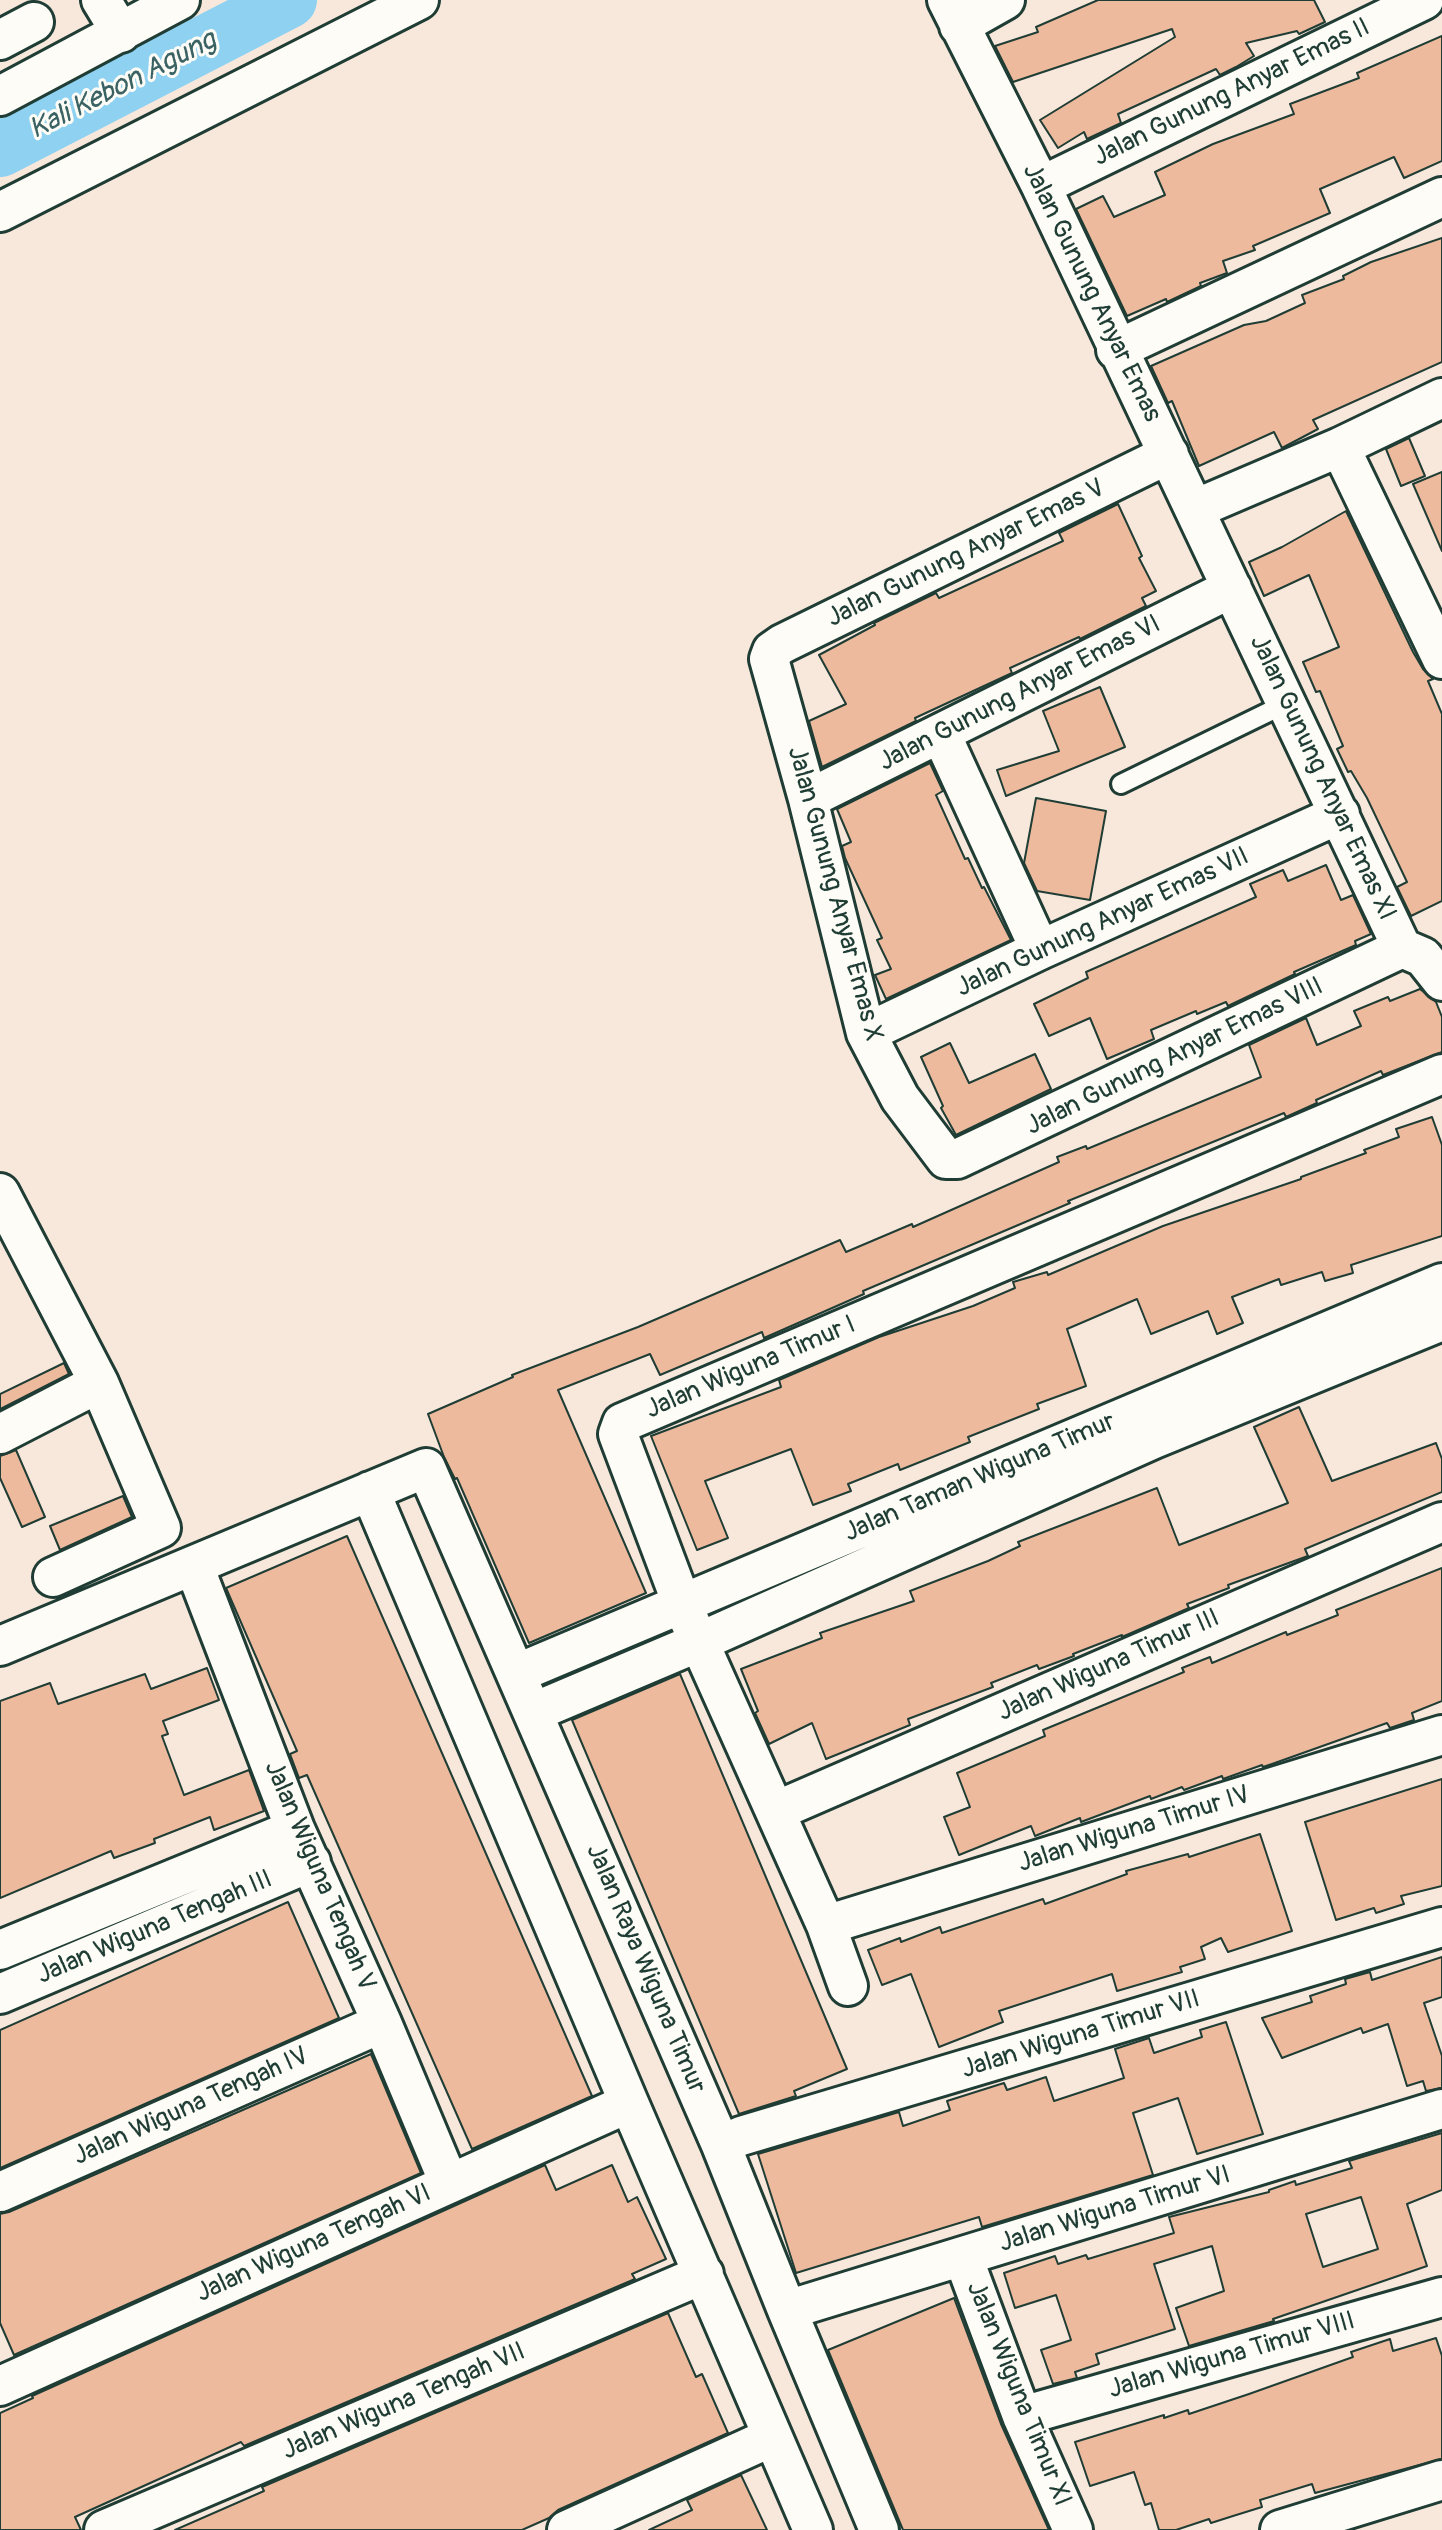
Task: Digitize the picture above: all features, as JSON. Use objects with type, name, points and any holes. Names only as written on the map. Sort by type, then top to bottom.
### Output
[{"type":"street","points":[[0,96],[113,20],[180,0]]},
{"type":"street","points":[[0,212],[419,0]]},
{"type":"street","points":[[953,13],[1005,0]]},
{"type":"street","name":"Jalan Gunung Anyar Emas II","points":[[1041,186],[1424,0]]},
{"type":"street","name":"Jalan Gunung Anyar Emas","points":[[953,13],[1041,186],[1116,350],[1232,588]]},
{"type":"street","points":[[0,40],[34,22]]},
{"type":"street","points":[[1116,350],[1442,197]]},
{"type":"street","points":[[1195,509],[1340,447],[1442,398]]},
{"type":"street","points":[[1340,447],[1442,659]]},
{"type":"street","name":"Jalan Gunung Anyar Emas V","points":[[769,659],[772,651],[782,644],[1169,454]]},
{"type":"street","name":"Jalan Gunung Anyar Emas XI","points":[[1232,588],[1340,814],[1427,958]]},
{"type":"street","name":"Jalan Gunung Anyar Emas VI","points":[[808,799],[1232,588]]},
{"type":"street","name":"Jalan Gunung Anyar Emas X","points":[[769,659],[808,799],[866,1033],[900,1098],[946,1159]]},
{"type":"street","points":[[941,734],[1040,950]]},
{"type":"street","name":"Jalan Gunung Anyar Emas VII","points":[[866,1033],[1340,814]]},
{"type":"street","name":"Jalan Gunung Anyar Emas VIII","points":[[946,1159],[973,1153],[1427,958]]},
{"type":"street","name":"Jalan Wiguna Timur I","points":[[848,1986],[826,1925],[682,1604],[618,1434],[622,1423],[1442,1074]]},
{"type":"street","points":[[0,1193],[99,1383],[161,1528],[53,1577]]},
{"type":"street","name":"Jalan Taman Wiguna Timur","points":[[534,1712],[699,1642],[1442,1283]]},
{"type":"street","name":"Jalan Taman Wiguna Timur","points":[[518,1673],[682,1604],[1148,1424],[1442,1321]]},
{"type":"street","points":[[0,1434],[99,1383]]},
{"type":"street","name":"Jalan Raya Wiguna Timur","points":[[0,1646],[422,1468],[429,1471],[721,2145],[879,2530]]},
{"type":"street","points":[[370,1491],[813,2530]]},
{"type":"street","name":"Jalan Wiguna Timur III","points":[[776,1811],[1442,1522]]},
{"type":"street","name":"Jalan Wiguna Tengah V","points":[[194,1566],[303,1845],[449,2183]]},
{"type":"street","name":"Jalan Wiguna Timur IV","points":[[826,1925],[1442,1735]]},
{"type":"street","name":"Jalan Wiguna Tengah III","points":[[0,1950],[303,1845]]},
{"type":"street","name":"Jalan Wiguna Tengah III","points":[[0,1994],[303,1845]]},
{"type":"street","name":"Jalan Wiguna Timur VII","points":[[721,2145],[741,2136],[1442,1927]]},
{"type":"street","name":"Jalan Wiguna Tengah IV","points":[[0,2192],[382,2023]]},
{"type":"street","name":"Jalan Wiguna Tengah VI","points":[[1,2384],[629,2103]]},
{"type":"street","name":"Jalan Wiguna Timur VI","points":[[787,2310],[1442,2109]]},
{"type":"street","name":"Jalan Wiguna Timur XI","points":[[963,2257],[1022,2416],[1073,2530]]},
{"type":"street","name":"Jalan Wiguna Tengah VII","points":[[104,2530],[704,2274]]},
{"type":"street","name":"Jalan Wiguna Timur VIII","points":[[1022,2416],[1442,2297]]},
{"type":"street","points":[[588,2526],[772,2437]]},
{"type":"street","points":[[1280,2530],[1442,2480]]},
{"type":"lane","points":[[1121,784],[1287,703]]},
{"type":"building","points":[[1098,0],[1314,0],[1325,22],[1299,34],[1297,31],[1246,43],[1254,56],[1236,67],[1220,75],[1216,69],[1118,114],[1121,123],[1087,139],[1084,132],[1058,148],[1040,120],[1175,37],[1172,29],[1013,82],[995,46],[1038,32],[1036,27]]},
{"type":"building","points":[[1442,36],[1442,161],[1404,178],[1394,157],[1320,189],[1330,213],[1253,246],[1255,250],[1223,261],[1227,273],[1200,283],[1201,286],[1167,302],[1166,299],[1127,316],[1076,209],[1103,196],[1114,217],[1165,195],[1155,172],[1213,144],[1294,114],[1290,104],[1359,78],[1357,73]]},
{"type":"building","points":[[1442,238],[1442,362],[1313,420],[1318,429],[1282,448],[1274,432],[1199,466],[1172,401],[1168,403],[1151,366],[1244,325],[1266,321],[1305,303],[1302,295],[1344,279],[1343,276],[1371,262]]},
{"type":"building","points":[[1409,438],[1425,476],[1401,486],[1386,449]]},
{"type":"building","points":[[1442,472],[1442,551],[1413,484]]},
{"type":"building","points":[[1118,504],[1156,591],[1142,598],[1146,606],[1080,639],[1010,668],[1012,673],[915,718],[916,721],[822,767],[809,721],[846,704],[819,655],[874,623],[936,593],[939,598],[1063,541],[1059,533]]},
{"type":"building","points":[[1346,511],[1413,652],[1433,679],[1428,681],[1442,714],[1442,901],[1411,916],[1397,887],[1407,882],[1367,798],[1351,771],[1348,772],[1337,749],[1343,746],[1320,691],[1316,692],[1303,662],[1339,647],[1309,575],[1264,596],[1249,562]]},
{"type":"building","points":[[1100,687],[1125,747],[1006,796],[997,770],[1059,751],[1043,711]]},
{"type":"building","points":[[930,763],[943,791],[936,795],[965,859],[968,858],[1011,940],[886,999],[875,975],[891,969],[877,940],[882,938],[845,858],[842,846],[851,842],[837,809]]},
{"type":"building","points":[[1036,798],[1106,811],[1090,900],[1037,891],[1024,863]]},
{"type":"building","points":[[1326,865],[1341,900],[1353,895],[1371,934],[1355,941],[1356,945],[1228,1006],[1226,1002],[1197,1014],[1196,1011],[1151,1030],[1154,1039],[1107,1059],[1090,1018],[1049,1036],[1034,1004],[1088,978],[1086,972],[1256,897],[1250,884],[1283,870],[1288,881]]},
{"type":"building","points":[[1420,989],[1436,1002],[1442,1017],[1442,1052],[1383,1075],[1381,1071],[1286,1117],[1284,1113],[1068,1201],[1070,1203],[863,1291],[864,1294],[764,1338],[762,1332],[660,1375],[650,1354],[558,1390],[646,1593],[529,1643],[457,1478],[444,1457],[428,1414],[512,1375],[638,1327],[840,1240],[846,1252],[912,1224],[913,1227],[1059,1162],[1057,1157],[1086,1146],[1087,1149],[1261,1077],[1249,1045],[1306,1018],[1317,1045],[1361,1026],[1354,1011],[1388,997],[1390,1001]]},
{"type":"building","points":[[950,1043],[969,1083],[1035,1054],[1051,1089],[956,1135],[941,1108],[943,1106],[921,1057]]},
{"type":"building","points":[[1432,1117],[1442,1145],[1442,1236],[1351,1265],[1353,1273],[1325,1281],[1322,1272],[1281,1285],[1279,1279],[1232,1297],[1243,1323],[1217,1334],[1208,1311],[1151,1334],[1137,1299],[1067,1329],[1086,1386],[1037,1404],[1039,1409],[968,1437],[970,1442],[900,1470],[898,1464],[848,1484],[851,1491],[813,1505],[791,1449],[705,1481],[728,1538],[697,1550],[651,1436],[781,1387],[779,1380],[879,1337],[973,1306],[1015,1288],[1013,1282],[1047,1272],[1048,1275],[1163,1226],[1301,1179],[1366,1153],[1364,1150],[1399,1137],[1396,1129]]},
{"type":"building","points":[[64,1363],[69,1374],[0,1409],[0,1394]]},
{"type":"building","points":[[1299,1407],[1332,1481],[1436,1443],[1442,1459],[1442,1492],[1305,1549],[1308,1556],[1228,1585],[1229,1588],[1187,1604],[1189,1608],[1074,1656],[1039,1669],[1037,1665],[991,1683],[993,1687],[908,1719],[910,1725],[826,1759],[812,1723],[769,1744],[741,1669],[822,1638],[820,1633],[914,1601],[910,1591],[988,1561],[1020,1546],[1018,1542],[1157,1488],[1179,1545],[1288,1503],[1254,1427]]},
{"type":"building","points":[[16,1450],[45,1517],[22,1527],[0,1478],[0,1456]]},
{"type":"building","points":[[123,1496],[132,1517],[60,1550],[50,1526]]},
{"type":"building","points":[[347,1536],[592,2096],[472,2149],[307,1775],[299,1778],[290,1754],[297,1751],[226,1588]]},
{"type":"building","points":[[1442,1568],[1442,1701],[1412,1713],[1414,1720],[1390,1728],[1387,1723],[1263,1767],[1223,1779],[1222,1776],[1184,1790],[1182,1787],[1151,1799],[1150,1796],[1035,1836],[1031,1826],[959,1855],[944,1817],[970,1807],[957,1773],[1045,1736],[1043,1730],[1184,1672],[1182,1668],[1210,1657],[1212,1663],[1286,1632],[1287,1635],[1338,1615],[1336,1610]]},
{"type":"building","points":[[207,1668],[219,1700],[163,1721],[168,1734],[162,1736],[184,1795],[249,1770],[264,1811],[214,1830],[210,1817],[154,1839],[155,1843],[114,1858],[111,1851],[0,1898],[0,1701],[50,1683],[58,1704],[145,1674],[151,1689]]},
{"type":"building","points":[[680,1674],[847,2069],[794,2091],[796,2096],[739,2114],[572,1720]]},
{"type":"building","points":[[1442,1779],[1442,1886],[1401,1896],[1404,1904],[1376,1913],[1374,1908],[1336,1920],[1305,1822]]},
{"type":"building","points":[[1260,1834],[1292,1931],[1228,1952],[1221,1938],[1201,1947],[1205,1959],[1180,1967],[1182,1972],[1117,1991],[1112,1974],[999,2011],[1003,2022],[939,2047],[911,1974],[882,1985],[868,1950],[900,1938],[901,1942],[940,1927],[942,1933],[1043,1899],[1045,1904],[1127,1874],[1126,1871],[1188,1854],[1189,1857]]},
{"type":"building","points":[[288,1902],[339,2018],[0,2168],[0,2030]]},
{"type":"building","points":[[1442,1957],[1442,1997],[1424,2003],[1442,2056],[1442,2088],[1426,2091],[1423,2081],[1407,2086],[1388,2024],[1363,2033],[1361,2028],[1282,2058],[1262,2018],[1312,2002],[1310,1996],[1346,1984],[1345,1979],[1370,1972],[1372,1980]]},
{"type":"building","points":[[1226,2022],[1263,2134],[1197,2154],[1178,2098],[1133,2113],[1153,2175],[982,2227],[979,2217],[796,2273],[758,2154],[899,2112],[903,2126],[950,2110],[947,2101],[1004,2083],[1007,2090],[1046,2077],[1054,2101],[1124,2078],[1115,2049],[1149,2038],[1154,2053],[1202,2037],[1200,2030]]},
{"type":"building","points":[[371,2054],[421,2173],[14,2355],[0,2323],[0,2214]]},
{"type":"building","points":[[1442,2133],[1442,2190],[1407,2204],[1427,2266],[1274,2321],[1189,2346],[1176,2308],[1224,2291],[1212,2246],[1154,2264],[1175,2329],[1096,2354],[1099,2364],[1075,2372],[1077,2378],[1053,2384],[1041,2350],[1071,2340],[1056,2295],[1015,2308],[1004,2273],[1055,2256],[1058,2264],[1086,2255],[1088,2259],[1174,2233],[1169,2217],[1352,2168],[1349,2161]],"holes":[[[1361,2197],[1378,2249],[1323,2267],[1306,2214]]]},
{"type":"building","points":[[545,2165],[556,2190],[612,2165],[628,2202],[637,2197],[666,2259],[632,2274],[635,2279],[244,2446],[241,2442],[75,2517],[81,2530],[0,2530],[0,2413]]},
{"type":"building","points":[[954,2298],[1001,2424],[1049,2530],[903,2530],[828,2350]]},
{"type":"building","points":[[668,2313],[696,2377],[702,2374],[728,2433],[558,2510],[549,2518],[522,2530],[175,2530],[264,2491],[262,2487]]},
{"type":"building","points":[[1436,2338],[1442,2356],[1442,2459],[1315,2493],[1312,2484],[1260,2500],[1262,2507],[1176,2530],[1159,2530],[1151,2503],[1145,2505],[1134,2472],[1090,2486],[1075,2442],[1164,2415],[1164,2418],[1188,2410],[1189,2414],[1353,2357],[1351,2352],[1390,2339],[1393,2351]]},
{"type":"building","points":[[741,2475],[767,2530],[649,2530],[692,2510],[687,2500]]},
{"type":"waterway","name":"Kali Kebon Agung","points":[[0,149],[289,0]]}]
